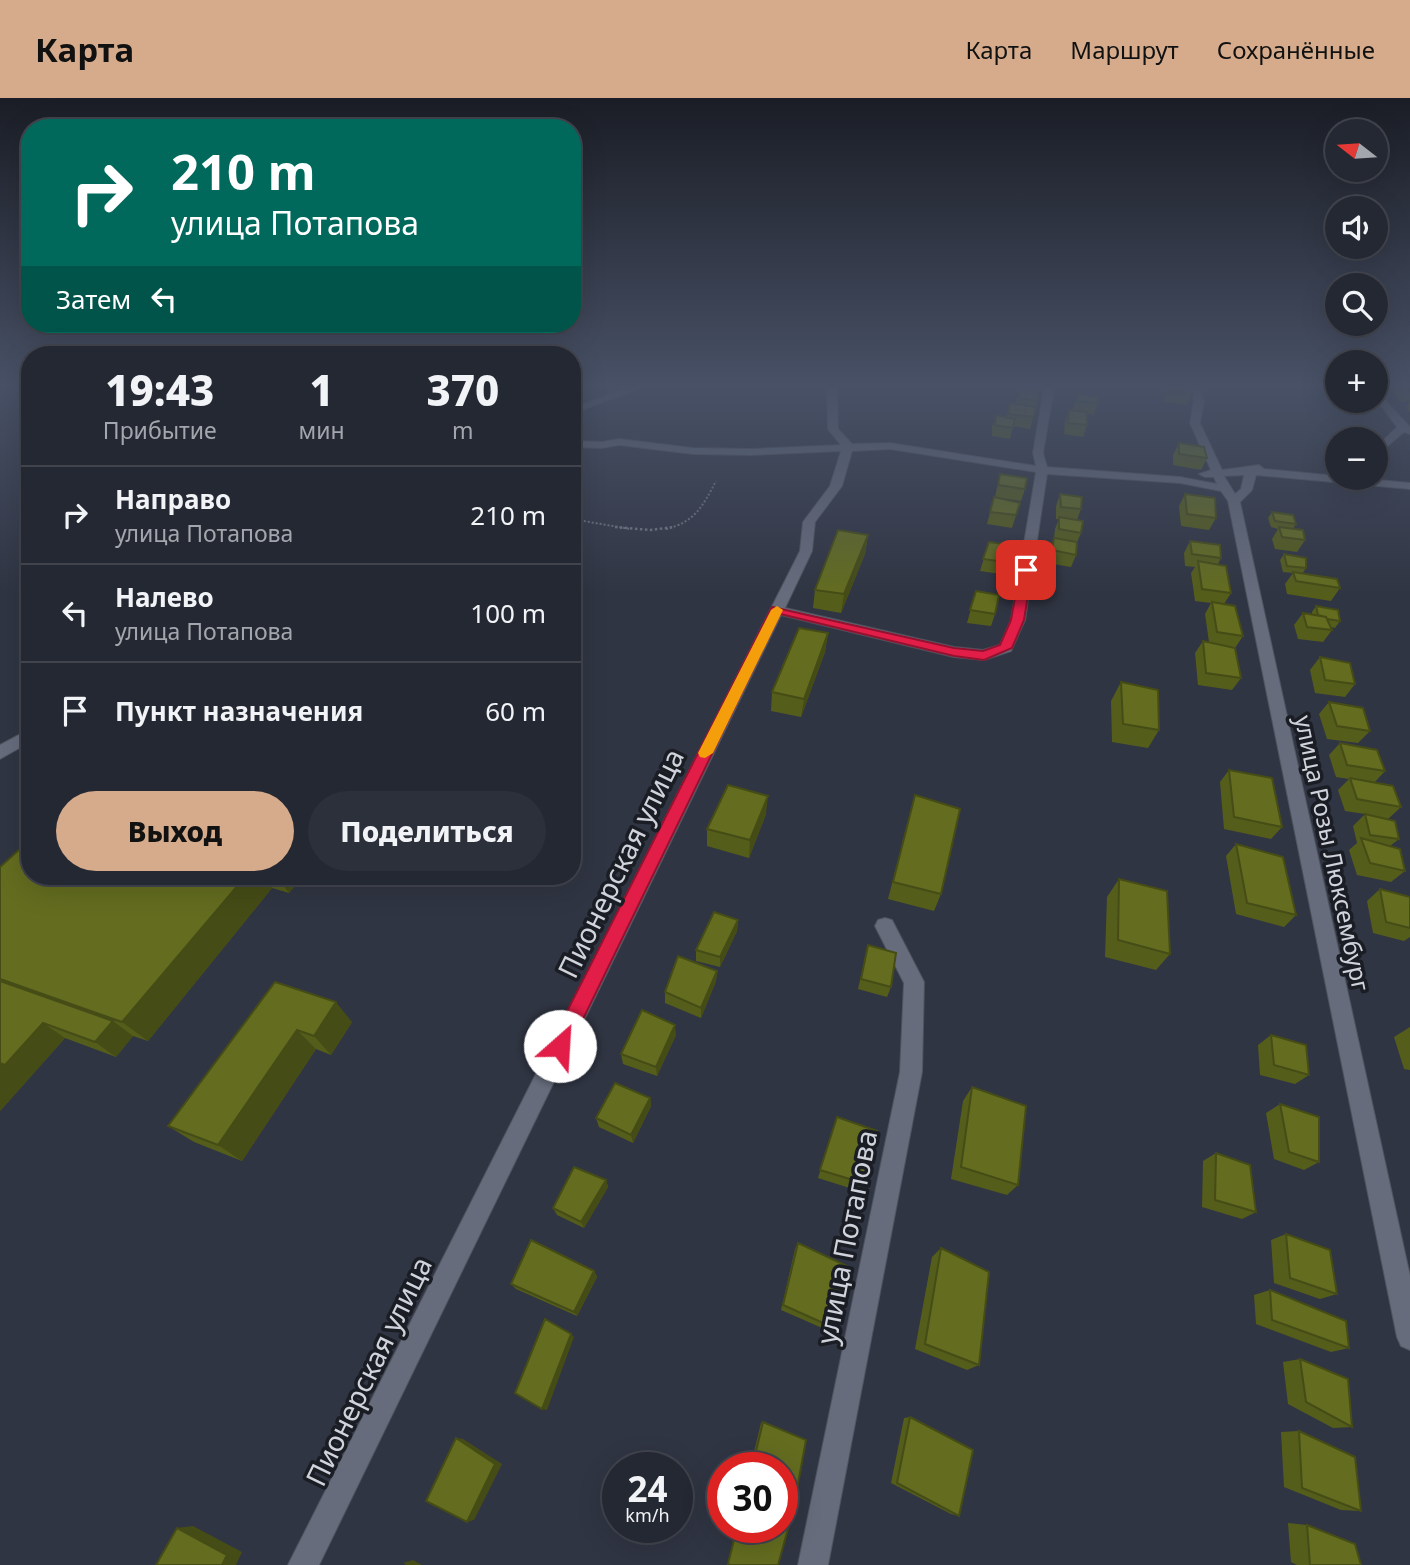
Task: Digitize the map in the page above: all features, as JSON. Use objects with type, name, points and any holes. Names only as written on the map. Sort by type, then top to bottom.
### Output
[{"type":"street","name":"Пионерская улица","points":[[303,1565],[806,551],[809,522],[836,486],[845,456]]},
{"type":"street","points":[[965,456],[1042,470],[1180,480],[1246,490],[1251,471]]},
{"type":"street","points":[[776,610],[954,652],[984,655],[1006,648],[1018,620],[1042,470],[1039,456]]},
{"type":"street","name":"улица Розы Люксембург","points":[[1211,456],[1223,487],[1410,1337]]},
{"type":"street","points":[[1180,480],[1223,487],[1268,465],[1325,466]]},
{"type":"street","points":[[1251,471],[1410,486]]},
{"type":"street","points":[[0,752],[21,739]]},
{"type":"street","name":"улица Потапова","points":[[813,1565],[911,1072],[914,982],[886,926]]},
{"type":"path","points":[[581,521],[625,528],[672,527],[692,519],[716,481]]},
{"type":"building","points":[[1000,474],[1027,478],[1025,489],[998,485]]},
{"type":"building","points":[[1060,494],[1082,497],[1081,509],[1061,507]]},
{"type":"building","points":[[1185,494],[1215,498],[1216,518],[1187,514]]},
{"type":"building","points":[[994,497],[1020,503],[1016,515],[990,512]]},
{"type":"building","points":[[1272,512],[1293,515],[1296,524],[1275,521]]},
{"type":"building","points":[[1059,517],[1083,521],[1081,533],[1059,529]]},
{"type":"building","points":[[1279,527],[1303,530],[1305,540],[1282,537]]},
{"type":"building","points":[[838,530],[868,535],[844,594],[815,590]]},
{"type":"building","points":[[1054,538],[1077,542],[1076,555],[1052,550]]},
{"type":"building","points":[[1190,541],[1220,545],[1221,558],[1192,554]]},
{"type":"building","points":[[989,542],[1011,545],[1005,562],[983,559]]},
{"type":"building","points":[[1284,554],[1306,558],[1306,568],[1287,566]]},
{"type":"building","points":[[1198,561],[1226,566],[1231,593],[1202,589]]},
{"type":"building","points":[[1293,572],[1337,579],[1340,588],[1296,581]]},
{"type":"building","points":[[976,591],[999,595],[995,614],[970,610]]},
{"type":"building","points":[[1212,602],[1235,606],[1243,636],[1217,632]]},
{"type":"building","points":[[1316,606],[1338,610],[1340,621],[1318,615]]},
{"type":"building","points":[[1303,613],[1326,617],[1332,630],[1307,627]]},
{"type":"building","points":[[799,628],[828,633],[804,699],[772,692]]},
{"type":"building","points":[[1203,641],[1235,648],[1241,678],[1206,673]]},
{"type":"building","points":[[1320,657],[1350,663],[1355,684],[1325,680]]},
{"type":"building","points":[[1121,682],[1158,690],[1159,730],[1123,724]]},
{"type":"building","points":[[1329,702],[1363,708],[1370,731],[1337,726]]},
{"type":"building","points":[[1340,743],[1377,750],[1385,771],[1347,765]]},
{"type":"building","points":[[1229,770],[1272,778],[1282,827],[1234,817]]},
{"type":"building","points":[[1350,778],[1393,786],[1401,807],[1357,799]]},
{"type":"building","points":[[728,785],[768,796],[750,840],[707,829]]},
{"type":"building","points":[[915,795],[960,809],[941,894],[893,882]]},
{"type":"building","points":[[1365,814],[1395,821],[1399,839],[1370,835]]},
{"type":"building","points":[[1361,838],[1400,849],[1405,871],[1370,863]]},
{"type":"building","points":[[1236,844],[1283,857],[1296,915],[1247,903]]},
{"type":"building","points":[[21,848],[21,885],[238,885],[122,1022],[0,979],[0,867]]},
{"type":"building","points":[[1119,879],[1167,891],[1170,954],[1118,940]]},
{"type":"building","points":[[1380,889],[1410,897],[1410,928],[1386,922]]},
{"type":"building","points":[[714,912],[738,920],[720,957],[696,950]]},
{"type":"building","points":[[868,945],[896,953],[891,987],[861,979]]},
{"type":"building","points":[[678,956],[717,971],[701,1008],[665,992]]},
{"type":"building","points":[[0,981],[113,1021],[95,1042],[43,1023],[5,1065],[0,1063]]},
{"type":"building","points":[[275,982],[336,1002],[314,1036],[297,1030],[218,1145],[168,1126]]},
{"type":"building","points":[[642,1010],[675,1025],[656,1067],[621,1054]]},
{"type":"building","points":[[1271,1035],[1306,1045],[1309,1075],[1274,1065]]},
{"type":"building","points":[[615,1083],[650,1098],[631,1135],[596,1118]]},
{"type":"building","points":[[972,1087],[1026,1106],[1018,1185],[961,1167]]},
{"type":"building","points":[[1280,1104],[1319,1117],[1319,1162],[1289,1152]]},
{"type":"building","points":[[837,1117],[877,1131],[863,1183],[820,1170]]},
{"type":"building","points":[[1216,1153],[1250,1165],[1256,1212],[1215,1200]]},
{"type":"building","points":[[574,1167],[606,1180],[581,1222],[553,1208]]},
{"type":"building","points":[[1286,1234],[1330,1250],[1337,1294],[1290,1278]]},
{"type":"building","points":[[531,1240],[594,1271],[574,1312],[511,1284]]},
{"type":"building","points":[[798,1243],[847,1266],[832,1327],[783,1305]]},
{"type":"building","points":[[941,1248],[989,1272],[979,1365],[925,1344]]},
{"type":"building","points":[[1270,1290],[1346,1321],[1349,1348],[1272,1320]]},
{"type":"building","points":[[545,1319],[571,1334],[542,1409],[515,1393]]},
{"type":"building","points":[[1300,1359],[1348,1379],[1352,1427],[1306,1402]]},
{"type":"building","points":[[910,1417],[973,1450],[959,1516],[897,1483]]},
{"type":"building","points":[[763,1422],[806,1440],[798,1484],[798,1452],[756,1452]]},
{"type":"building","points":[[1299,1431],[1355,1457],[1361,1511],[1302,1488]]},
{"type":"building","points":[[456,1438],[495,1464],[467,1522],[426,1501]]},
{"type":"building","points":[[1307,1525],[1355,1544],[1361,1565],[1310,1565]]},
{"type":"building","points":[[177,1528],[227,1555],[222,1565],[156,1565]]},
{"type":"building","points":[[733,1543],[784,1543],[778,1565],[728,1564]]},
{"type":"slow traffic","points":[[705,753],[777,610]]},
{"type":"route","points":[[560,1046],[776,610],[954,652],[984,655],[1006,648],[1018,620],[1026,570]]}]
